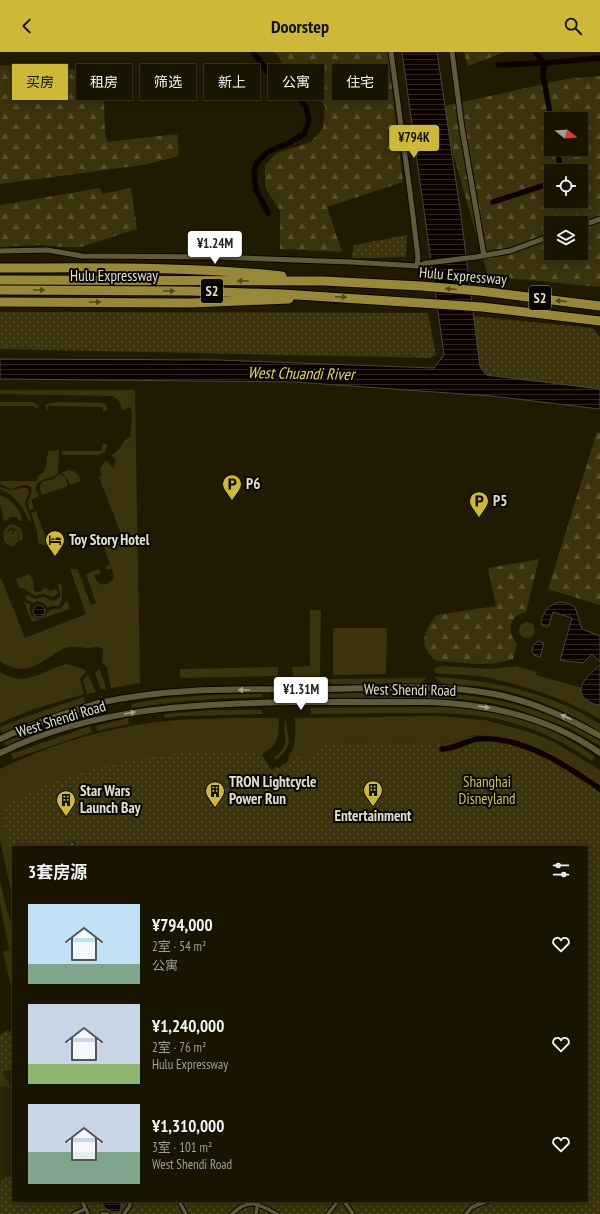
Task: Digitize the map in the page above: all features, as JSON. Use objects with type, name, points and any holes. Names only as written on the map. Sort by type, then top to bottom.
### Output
[{"type":"highway","name":"Hulu Expressway","points":[[0,268],[195,269],[244,272],[323,281]]},
{"type":"highway","name":"Hulu Expressway","points":[[0,280],[323,281],[421,286],[480,291],[600,306]]},
{"type":"highway","name":"Hulu Expressway","points":[[0,290],[228,291],[424,302],[482,307],[600,321]]},
{"type":"highway","name":"Hulu Expressway","points":[[0,302],[226,302],[325,297]]},
{"type":"street","points":[[391,52],[411,199],[418,257],[417,266]]},
{"type":"street","points":[[452,52],[462,128],[484,256]]},
{"type":"street","points":[[588,223],[600,219]]},
{"type":"street","points":[[0,250],[47,250],[82,256],[217,257],[417,266],[427,263],[484,256],[510,251],[544,239]]},
{"type":"street","name":"West Shendi Road","points":[[0,739],[22,729],[100,703],[154,695],[222,690],[403,688],[454,689],[509,697],[556,713],[600,736]]},
{"type":"street","name":"West Shendi Road","points":[[0,753],[39,737],[83,722],[151,709],[262,703],[384,702],[453,703],[503,710],[519,714],[561,730],[576,737],[600,753]]},
{"type":"street","points":[[82,1202],[88,1214]]},
{"type":"street","points":[[124,1214],[131,1202]]},
{"type":"street","points":[[180,1202],[186,1214]]},
{"type":"street","points":[[232,1214],[240,1207],[250,1202],[257,1203],[277,1214]]},
{"type":"street","points":[[328,1214],[337,1202]]},
{"type":"street","points":[[345,1202],[353,1214]]},
{"type":"street","points":[[466,1214],[472,1207],[485,1202]]},
{"type":"street","points":[[256,1214],[257,1203]]},
{"type":"street","points":[[74,1214],[85,1209]]},
{"type":"street","points":[[102,1214],[108,1214]]},
{"type":"shaded area","points":[[12,1069],[12,1176],[2,1180],[0,1183],[0,1074]]},
{"type":"green space","points":[[275,52],[388,52],[403,182],[327,207],[342,252],[280,249],[280,211],[265,187],[265,165],[277,153],[311,142],[323,128],[325,107],[321,100],[324,100],[324,64],[285,64]]},
{"type":"green space","points":[[464,52],[505,52],[468,66]]},
{"type":"green space","points":[[0,65],[12,66],[12,100],[68,100],[68,69],[76,69],[76,100],[104,100],[105,132],[107,142],[177,134],[179,156],[143,165],[0,184]]},
{"type":"green space","points":[[600,76],[600,287],[488,276],[440,107],[566,79]]},
{"type":"green space","points":[[100,188],[102,194],[131,188],[137,229],[81,247],[40,245],[0,247],[0,205]]},
{"type":"green space","points":[[407,235],[406,257],[352,258],[354,245]]},
{"type":"green space","points":[[0,312],[428,313],[436,355],[430,358],[0,349]]},
{"type":"green space","points":[[473,316],[593,328],[600,337],[600,389],[486,375],[480,367]]},
{"type":"green space","points":[[0,390],[135,390],[140,683],[111,688],[107,668],[102,662],[103,649],[98,647],[64,648],[34,666],[21,669],[8,666],[0,661],[1,578],[25,638],[86,614],[70,569],[77,569],[91,605],[96,603],[86,574],[99,569],[101,573],[94,575],[100,584],[106,584],[114,578],[112,569],[106,570],[105,567],[110,564],[104,547],[123,539],[99,477],[102,476],[100,469],[105,461],[107,461],[113,468],[115,466],[114,464],[116,461],[112,455],[120,448],[123,442],[131,436],[132,411],[130,407],[122,411],[120,402],[113,396],[0,394]]},
{"type":"green space","points":[[0,402],[32,402],[38,406],[35,410],[35,406],[0,406]]},
{"type":"green space","points":[[58,402],[102,403],[106,404],[107,411],[103,411],[103,407],[48,406],[46,411],[46,404]]},
{"type":"green space","points":[[597,432],[600,433],[600,605],[548,589]]},
{"type":"green space","points":[[102,444],[107,444],[105,452],[99,455],[62,455],[62,451],[102,451]]},
{"type":"green space","points":[[59,450],[58,474],[53,477],[43,479],[38,483],[35,488],[39,496],[31,500],[34,508],[31,510],[29,510],[28,501],[31,487],[24,485],[11,489],[0,484],[0,481],[37,481],[38,475],[42,474],[45,469],[48,451]]},
{"type":"green space","points":[[69,470],[77,473],[81,481],[70,485],[62,473]]},
{"type":"green space","points":[[60,474],[65,477],[68,486],[42,495],[40,490],[41,483],[43,481],[51,480]]},
{"type":"green space","points":[[0,487],[11,490],[27,488],[29,493],[25,503],[31,520],[29,522],[18,502],[0,489]]},
{"type":"green space","points":[[0,495],[15,505],[20,512],[22,521],[20,521],[17,517],[9,517],[9,519],[5,521],[3,519],[0,505]]},
{"type":"green space","points":[[36,511],[47,546],[38,543],[37,531],[31,513]]},
{"type":"green space","points":[[12,524],[12,528],[6,533],[7,540],[12,542],[19,539],[19,533],[13,528],[13,524],[20,528],[23,535],[22,541],[20,540],[15,544],[16,546],[7,544],[4,537],[5,529]]},
{"type":"green space","points":[[12,529],[13,533],[11,535],[14,533],[14,529],[19,535],[17,540],[12,542],[6,535],[7,532]]},
{"type":"green space","points":[[539,559],[526,612],[516,617],[511,625],[511,634],[517,644],[513,659],[504,662],[475,664],[437,661],[430,655],[426,650],[424,639],[427,629],[437,615],[496,606],[488,568]]},
{"type":"green space","points":[[30,574],[34,583],[34,591],[40,592],[44,587],[50,591],[56,589],[58,594],[53,597],[43,594],[35,596],[23,588],[20,588],[16,579]]},
{"type":"green space","points":[[60,583],[63,589],[61,590],[62,597],[58,606],[48,608],[40,601],[34,603],[27,600],[25,596],[28,595],[35,599],[43,597],[54,601],[60,597],[58,584]]},
{"type":"green space","points":[[67,600],[70,609],[32,622],[24,602],[30,604],[30,612],[32,616],[40,619],[52,610],[60,609]]},
{"type":"green space","points":[[310,610],[321,610],[320,676],[293,676],[292,667],[310,666]]},
{"type":"green space","points":[[527,622],[533,624],[535,630],[533,636],[527,638],[521,636],[519,630],[521,624]]},
{"type":"green space","points":[[333,628],[387,628],[386,674],[333,675]]},
{"type":"green space","points":[[66,664],[87,671],[80,679],[84,694],[34,709],[0,723],[0,672],[9,677],[26,678],[33,677]]},
{"type":"green space","points":[[441,666],[491,669],[516,666],[537,672],[536,675],[582,688],[582,694],[596,705],[600,705],[600,719],[574,705],[519,685],[469,675],[435,673],[435,668]]},
{"type":"green space","points":[[278,667],[278,676],[180,678],[180,669]]},
{"type":"green space","points":[[99,669],[106,689],[101,690],[95,673]]},
{"type":"green space","points":[[88,674],[96,692],[87,694],[83,681]]},
{"type":"green space","points":[[435,677],[497,684],[533,693],[567,706],[600,724],[600,732],[572,716],[542,702],[494,688],[461,686],[443,683],[438,681]]},
{"type":"green space","points":[[426,678],[421,684],[334,684],[329,683],[326,679]]},
{"type":"green space","points":[[418,692],[466,695],[535,710],[579,729],[600,741],[600,746],[569,728],[513,708],[491,703],[462,699],[311,699],[310,694]]},
{"type":"green space","points":[[262,694],[262,697],[197,700],[132,708],[131,704],[204,695]]},
{"type":"green space","points":[[84,697],[85,703],[1,733],[0,727]]},
{"type":"green space","points":[[446,707],[492,713],[536,724],[564,737],[595,757],[592,761],[544,734],[524,726],[486,717],[430,713],[311,714],[311,708]]},
{"type":"green space","points":[[212,710],[262,710],[262,714],[178,716],[165,718],[164,714]]},
{"type":"green space","points":[[85,711],[88,712],[88,714],[7,747],[4,742]]},
{"type":"green space","points":[[439,716],[485,720],[530,732],[554,742],[600,770],[600,784],[575,767],[539,748],[511,738],[489,734],[467,737],[445,744],[433,742],[340,744],[318,756],[304,760],[299,753],[290,761],[288,758],[294,744],[295,718]]},
{"type":"green space","points":[[128,718],[129,724],[97,731],[96,726]]},
{"type":"green space","points":[[214,718],[279,719],[277,739],[272,747],[255,759],[16,846],[12,846],[12,897],[0,839],[0,769],[21,759],[86,736],[154,722]]},
{"type":"green space","points":[[286,718],[288,746],[282,755],[276,760],[274,758],[284,747],[284,724]]},
{"type":"green space","points":[[90,726],[92,732],[13,759],[11,754]]},
{"type":"green space","name":"Shanghai Disneyland","points":[[489,734],[519,740],[533,745],[561,759],[600,784],[600,1214],[0,1214],[0,1183],[2,1182],[1,1180],[12,1175],[12,1202],[588,1202],[588,846],[12,846],[12,860],[1,807],[56,781],[107,765],[156,756],[207,752],[260,751],[271,770],[277,766],[279,768],[299,753],[304,760],[306,758],[308,759],[323,744],[433,742],[445,744],[467,737]]},
{"type":"green space","points":[[0,881],[12,925],[12,991],[3,952],[9,949],[0,904]]},
{"type":"green space","points":[[7,1030],[12,1032],[12,1069],[3,1072],[0,1068],[0,1035]]},
{"type":"green space","points":[[0,1068],[11,1087],[8,1088],[6,1086],[0,1086]]},
{"type":"water","name":"West Chuandi River","points":[[402,52],[437,52],[461,216],[480,367],[486,375],[600,389],[600,409],[491,396],[295,382],[0,379],[0,359],[218,360],[434,368],[444,355]]},
{"type":"water","points":[[559,602],[567,603],[575,607],[582,629],[600,636],[600,662],[592,654],[583,663],[560,660],[572,618],[553,612],[548,627],[542,625],[541,621],[547,609]]},
{"type":"water","points":[[37,605],[41,605],[45,611],[41,617],[37,617],[33,613],[33,609]]},
{"type":"water","points":[[538,641],[544,643],[540,657],[534,655],[532,652],[533,646]]},
{"type":"water","points":[[600,665],[600,705],[591,703],[584,698],[581,690],[584,681]]},
{"type":"water","points":[[101,1202],[121,1202],[121,1211],[112,1212],[106,1209]]},
{"type":"waterway","points":[[253,52],[274,80],[297,96],[306,107],[309,120],[304,134],[289,143],[267,152],[256,164],[254,173],[256,190],[268,213]]},
{"type":"waterway","points":[[535,52],[544,63],[600,58]]},
{"type":"waterway","points":[[498,65],[544,63],[543,75],[550,112]]},
{"type":"waterway","points":[[558,156],[560,164]]},
{"type":"waterway","points":[[493,202],[544,185]]},
{"type":"waterway","points":[[442,749],[451,748],[477,739],[494,739],[510,742],[526,747],[558,762],[573,770],[600,789]]},
{"type":"place","name":"P6","points":[[232,501]]},
{"type":"place","name":"P5","points":[[479,518]]},
{"type":"place","name":"Toy Story Hotel","points":[[55,557]]},
{"type":"place","name":"Entertainment","points":[[373,807]]},
{"type":"place","name":"TRON Lightcycle Power Run","points":[[215,808]]},
{"type":"place","name":"Star Wars Launch Bay","points":[[66,817]]}]
